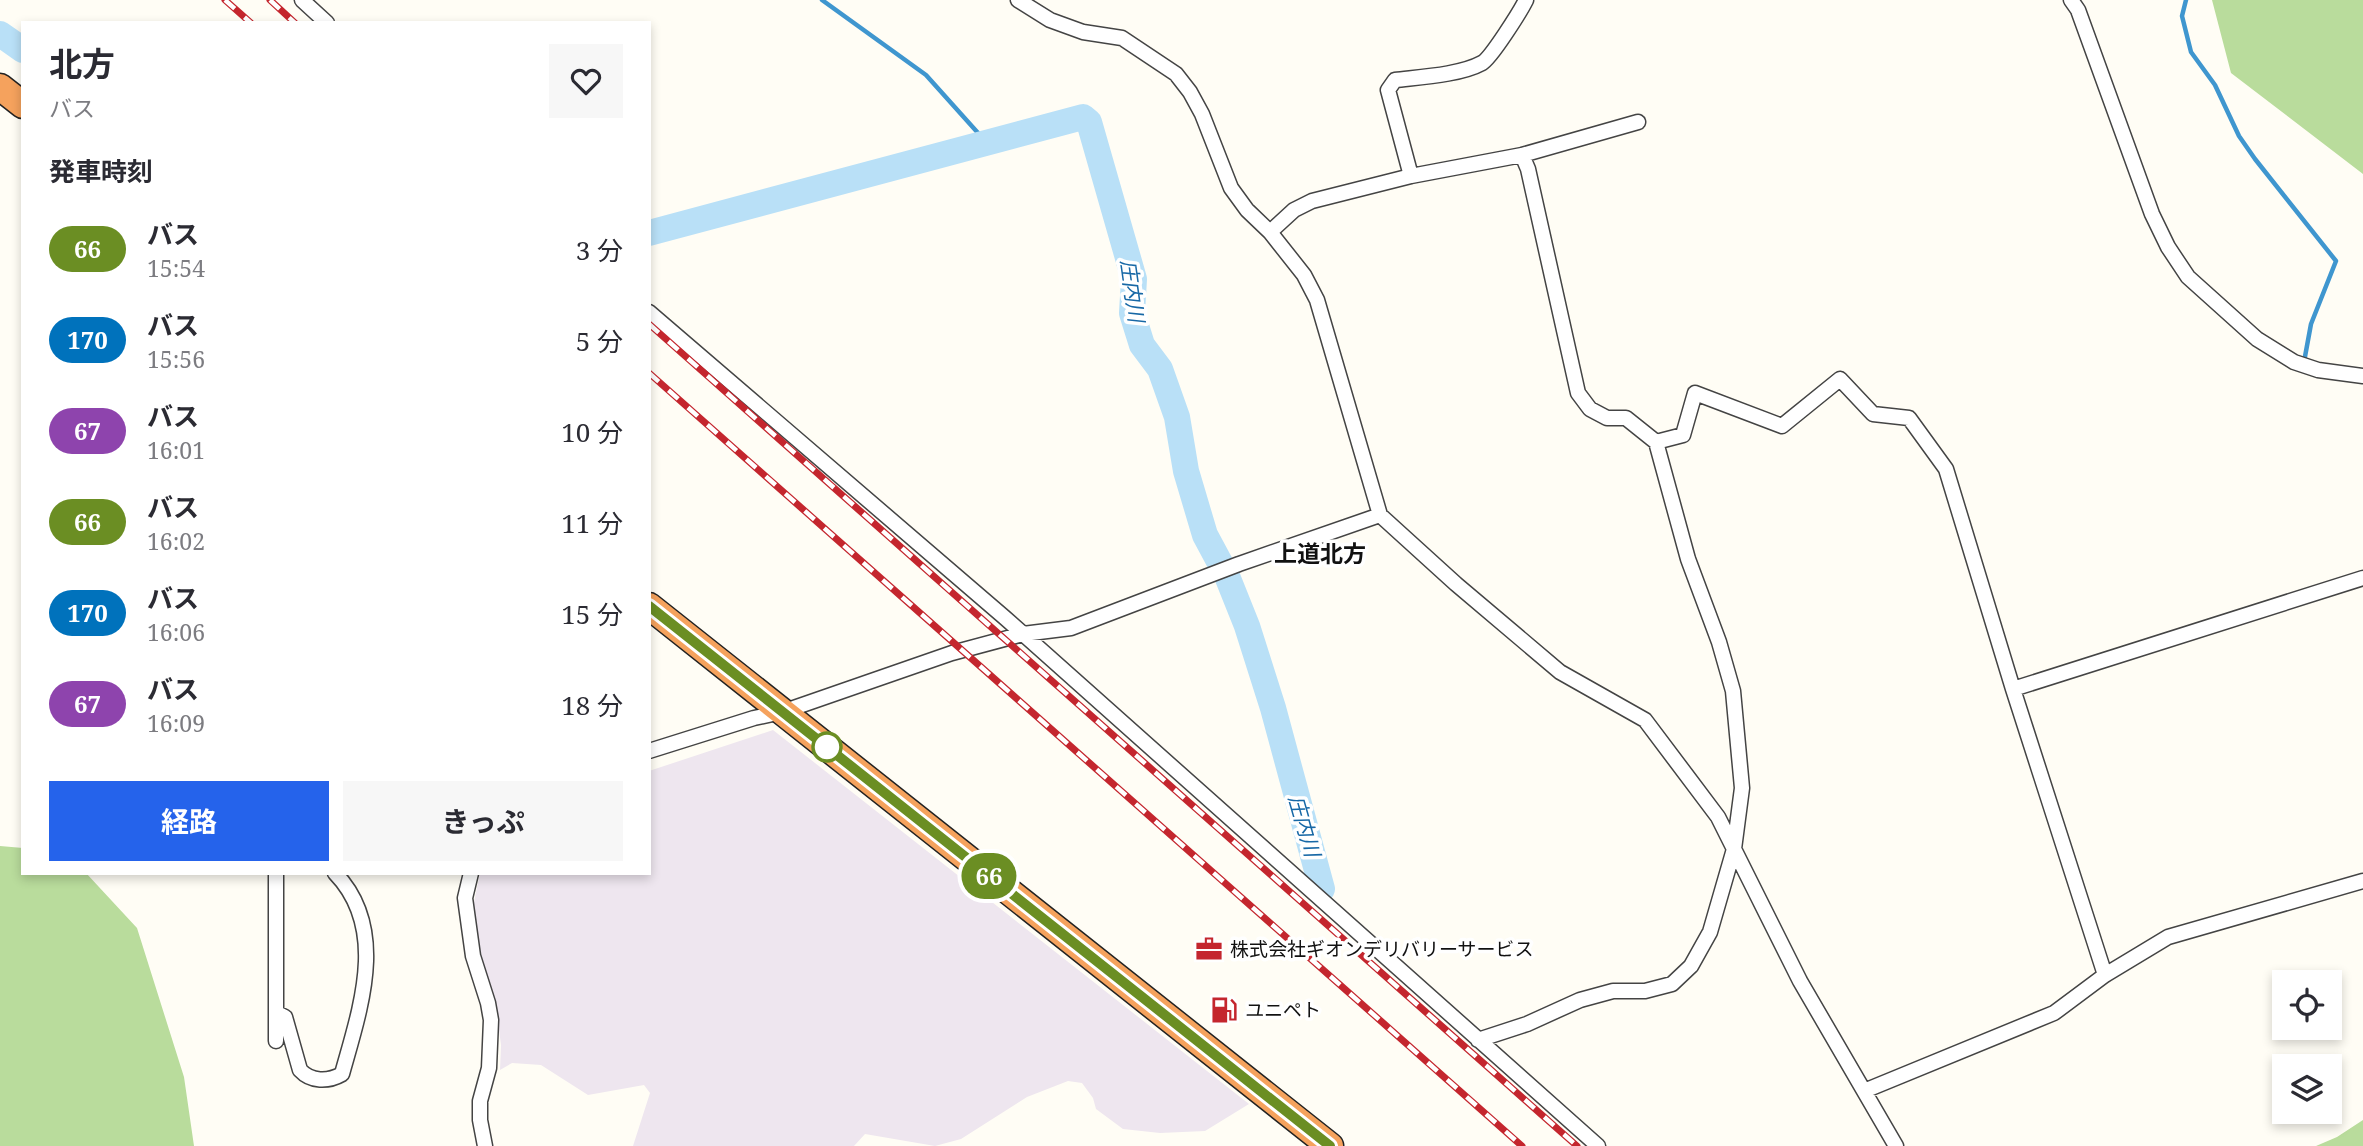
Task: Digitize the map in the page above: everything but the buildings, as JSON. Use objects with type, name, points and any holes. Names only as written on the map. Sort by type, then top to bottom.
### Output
[{"type":"highway","points":[[0,87],[21,103]]},
{"type":"highway","points":[[651,608],[1330,1146]]},
{"type":"street","points":[[302,0],[325,21]]},
{"type":"street","points":[[1018,0],[1050,20],[1083,32],[1122,38],[1176,74],[1190,92],[1202,114],[1231,188],[1247,211],[1270,232],[1304,275],[1317,300],[1380,515],[1560,673],[1645,720],[1718,817],[1800,982],[1896,1146]]},
{"type":"street","points":[[1412,176],[1388,90],[1395,80],[1441,75],[1484,62],[1516,19],[1526,0]]},
{"type":"street","points":[[2071,0],[2078,10],[2152,214],[2168,247],[2188,277],[2257,339],[2294,362],[2318,370],[2363,376]]},
{"type":"street","points":[[1270,232],[1294,210],[1312,201],[1412,176],[1522,155],[1638,122]]},
{"type":"street","points":[[1479,1040],[1527,1024],[1580,1000],[1613,990],[1644,991],[1672,984],[1691,966],[1710,932],[1734,849],[1742,788],[1733,691],[1719,642],[1688,559],[1656,442],[1626,418],[1607,418],[1590,408],[1578,393],[1528,169],[1522,155]]},
{"type":"street","points":[[651,314],[1023,634],[1598,1146]]},
{"type":"street","points":[[1656,442],[1683,435],[1695,393],[1782,426],[1840,379],[1873,414],[1909,418],[1947,469],[2013,690],[2105,975]]},
{"type":"street","points":[[651,750],[754,718],[782,712],[952,653],[1023,634],[1072,628],[1239,564],[1380,515]]},
{"type":"street","points":[[2013,690],[2363,578]]},
{"type":"street","points":[[276,875],[276,1041]]},
{"type":"street","points":[[277,1013],[285,1017],[303,1074],[310,1079],[328,1079],[342,1074],[365,983],[364,924],[353,894],[337,875]]},
{"type":"street","points":[[471,875],[465,898],[473,956],[491,1020],[489,1068],[480,1101],[485,1146]]},
{"type":"street","points":[[1864,1091],[2054,1013],[2105,975],[2168,937],[2363,881]]},
{"type":"shaded area","points":[[773,730],[1249,1104],[1205,1131],[1160,1133],[1123,1129],[1096,1109],[1093,1098],[1082,1083],[1068,1081],[1027,1097],[961,1139],[935,1146],[865,1134],[854,1146],[633,1146],[650,1093],[644,1085],[588,1095],[541,1065],[512,1063],[500,1070],[501,1045],[497,1015],[481,959],[473,907],[480,875],[651,875],[651,770]]},
{"type":"green space","points":[[2212,0],[2363,0],[2363,174],[2231,73]]},
{"type":"green space","points":[[0,846],[21,848],[21,875],[88,875],[137,928],[184,1077],[194,1146],[0,1146]]},
{"type":"green space","points":[[2363,1120],[2363,1146],[2316,1146],[2337,1137]]},
{"type":"waterway","points":[[822,0],[926,75],[987,143]]},
{"type":"waterway","points":[[2186,0],[2182,16],[2191,52],[2215,85],[2239,136],[2336,261],[2311,324],[2304,362]]},
{"type":"waterway","name":"庄内川","points":[[0,34],[21,49]]},
{"type":"waterway","name":"庄内川","points":[[651,232],[1083,117],[1089,122],[1134,279],[1132,313],[1142,345],[1160,369],[1177,417],[1186,471],[1205,535],[1227,576],[1247,626],[1273,708],[1322,889]]},
{"type":"railway","points":[[225,0],[249,21]]},
{"type":"railway","points":[[270,0],[293,21]]},
{"type":"railway","points":[[651,326],[1577,1146]]},
{"type":"railway","points":[[651,375],[1522,1146]]},
{"type":"bus line","name":"66","points":[[651,608],[1330,1146]]},
{"type":"place","name":"株式会社ギオンデリバリーサービス","points":[[1209,949]]},
{"type":"place","name":"ユニペト","points":[[1224,1010]]},
{"type":"district","name":"上道北方","points":[[1320,554]]}]
